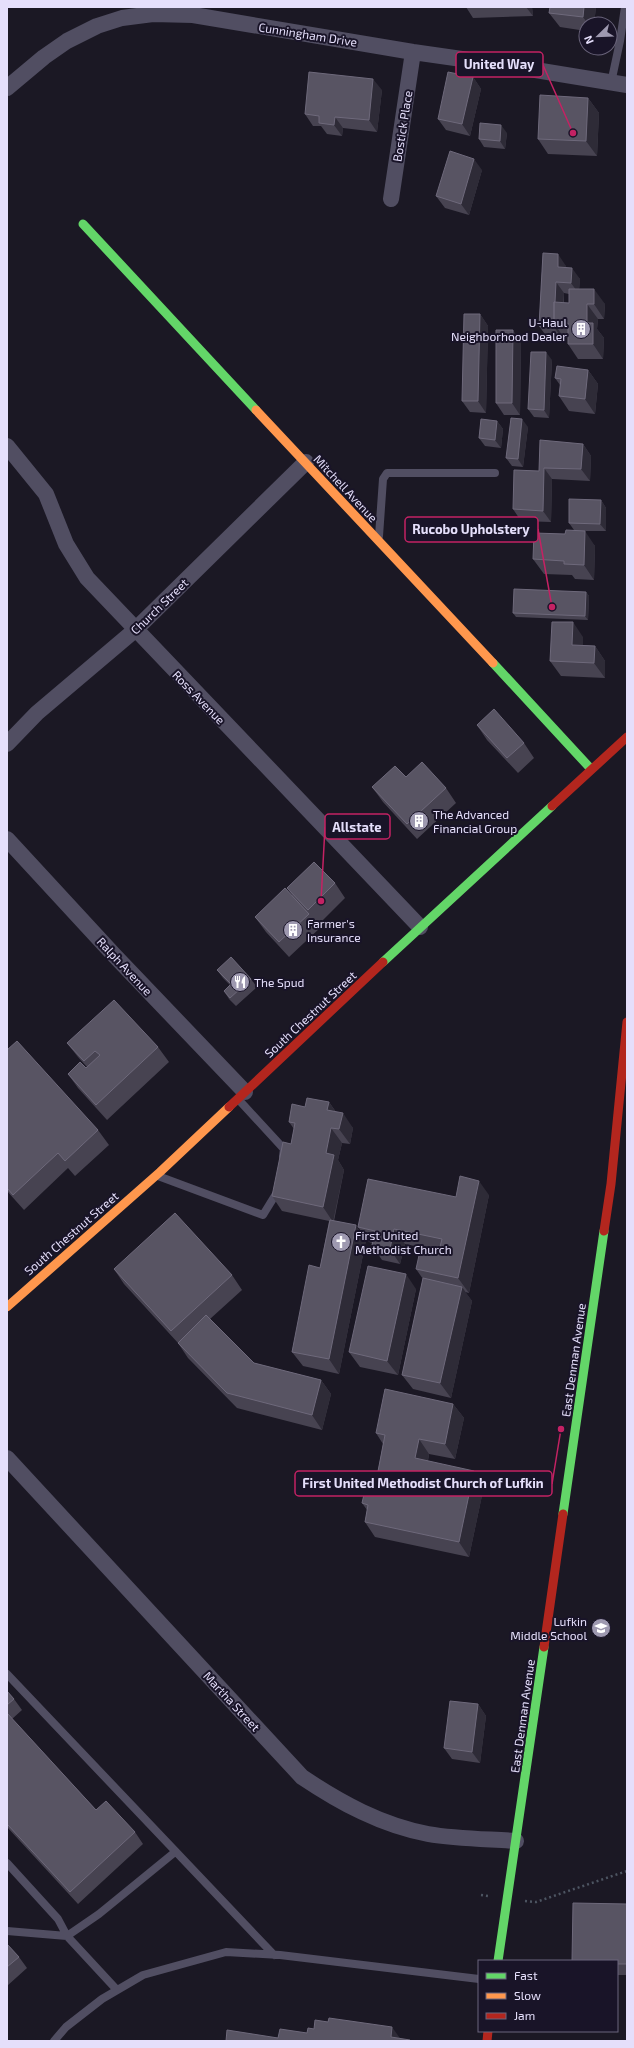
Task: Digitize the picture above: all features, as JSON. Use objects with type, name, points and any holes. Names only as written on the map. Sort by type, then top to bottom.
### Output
[{"type":"main road","name":"Mitchell Avenue","points":[[84,224],[591,769]]},
{"type":"main road","name":"South Chestnut Street","points":[[7,1307],[156,1175],[420,927],[627,737]]},
{"type":"main road","name":"East Denman Avenue","points":[[498,1960],[611,1184],[627,1022]]},
{"type":"street","name":"Cunningham Drive","points":[[7,88],[44,57],[67,41],[97,26],[122,18],[153,11],[194,15],[413,52],[511,66],[619,84]]},
{"type":"street","name":"Bostick Place","points":[[391,199],[413,52]]},
{"type":"street","name":"Ross Avenue","points":[[7,446],[46,494],[66,544],[87,578],[420,927]]},
{"type":"street","name":"Church Street","points":[[7,744],[37,713],[135,630],[306,462]]},
{"type":"street","name":"Ralph Avenue","points":[[7,839],[241,1095]]},
{"type":"street","name":"Martha Street","points":[[7,1458],[302,1777],[337,1800],[374,1818],[428,1834],[516,1841]]},
{"type":"lane","points":[[619,84],[620,41],[624,7]]},
{"type":"lane","points":[[378,541],[383,479],[387,473],[495,473]]},
{"type":"lane","points":[[241,1095],[284,1149],[282,1163]]},
{"type":"lane","points":[[156,1175],[263,1215],[279,1191],[280,1184]]},
{"type":"lane","points":[[7,1674],[274,1955]]},
{"type":"lane","points":[[7,1931],[67,1936],[99,1914],[175,1852]]},
{"type":"lane","points":[[7,1863],[58,1919],[67,1936],[117,1990]]},
{"type":"lane","points":[[54,2041],[66,2027],[102,1999],[144,1975],[226,1952],[274,1955],[478,1979]]},
{"type":"path","points":[[481,1895],[507,1900],[536,1902],[627,1870]]},
{"type":"building","points":[[550,7],[584,7],[583,16],[549,13]]},
{"type":"building","points":[[309,72],[373,79],[369,120],[335,117],[334,125],[319,123],[319,116],[305,114]]},
{"type":"building","points":[[448,72],[473,77],[462,124],[438,119]]},
{"type":"building","points":[[540,95],[588,98],[586,141],[538,139]]},
{"type":"building","points":[[480,123],[501,125],[500,141],[479,139]]},
{"type":"building","points":[[450,151],[474,159],[461,204],[436,196]]},
{"type":"building","points":[[543,253],[558,254],[558,267],[572,268],[571,283],[556,282],[554,327],[539,326]]},
{"type":"building","points":[[569,289],[594,289],[594,304],[587,304],[587,323],[593,323],[593,344],[568,344],[568,323],[554,323],[554,302],[569,303]]},
{"type":"building","points":[[464,314],[480,314],[478,401],[462,401]]},
{"type":"building","points":[[496,330],[513,330],[512,403],[496,403]]},
{"type":"building","points":[[531,352],[546,352],[544,410],[528,409]]},
{"type":"building","points":[[557,366],[588,370],[585,399],[559,396],[561,379],[555,378]]},
{"type":"building","points":[[511,418],[522,419],[518,459],[506,458]]},
{"type":"building","points":[[481,419],[497,421],[495,440],[479,438]]},
{"type":"building","points":[[540,440],[583,444],[581,469],[544,468],[543,511],[513,509],[514,470],[539,471]]},
{"type":"building","points":[[569,499],[601,500],[600,524],[569,523]]},
{"type":"building","points":[[566,530],[585,531],[584,565],[564,564],[564,561],[533,559],[534,533],[565,534]]},
{"type":"building","points":[[514,589],[586,592],[585,616],[513,613]]},
{"type":"building","points":[[552,622],[573,622],[572,645],[595,646],[594,663],[550,661]]},
{"type":"building","points":[[494,709],[524,743],[507,758],[477,725]]},
{"type":"building","points":[[422,762],[446,788],[407,824],[372,787],[395,766],[406,777]]},
{"type":"building","points":[[314,862],[335,883],[308,910],[287,888]]},
{"type":"building","points":[[285,888],[309,914],[279,942],[255,917]]},
{"type":"building","points":[[231,957],[251,979],[230,998],[224,991],[231,984],[217,970]]},
{"type":"building","points":[[114,1000],[158,1047],[96,1105],[68,1074],[80,1062],[86,1068],[100,1055],[95,1051],[84,1061],[67,1043]]},
{"type":"building","points":[[17,1041],[98,1130],[65,1161],[58,1153],[13,1195],[7,1188],[7,1050]]},
{"type":"building","points":[[307,1098],[329,1102],[327,1110],[343,1113],[339,1129],[331,1128],[326,1153],[334,1155],[323,1207],[272,1196],[283,1142],[291,1144],[295,1123],[289,1122],[292,1104],[305,1107]]},
{"type":"building","points":[[460,1176],[479,1181],[458,1278],[416,1269],[420,1251],[438,1255],[442,1239],[394,1229],[390,1249],[372,1245],[375,1231],[358,1227],[368,1179],[456,1197]]},
{"type":"building","points":[[175,1213],[232,1275],[171,1331],[114,1269]]},
{"type":"building","points":[[330,1220],[356,1225],[329,1359],[292,1352],[309,1265],[320,1268]]},
{"type":"building","points":[[368,1266],[406,1274],[387,1361],[349,1352]]},
{"type":"building","points":[[423,1278],[462,1287],[440,1383],[402,1375]]},
{"type":"building","points":[[206,1315],[254,1363],[321,1380],[312,1415],[227,1393],[178,1343]]},
{"type":"building","points":[[385,1389],[453,1404],[445,1444],[419,1439],[415,1458],[474,1471],[459,1542],[365,1522],[368,1505],[362,1503],[365,1490],[374,1492],[385,1435],[376,1433]]},
{"type":"building","points":[[7,1691],[14,1699],[7,1705]]},
{"type":"building","points":[[450,1701],[478,1704],[472,1752],[444,1748]]},
{"type":"building","points":[[7,1713],[96,1810],[106,1801],[135,1832],[70,1892],[7,1824]]},
{"type":"building","points":[[573,1903],[627,1904],[627,1964],[618,1964],[618,1960],[572,1960]]},
{"type":"building","points":[[7,1944],[19,1957],[7,1967]]},
{"type":"building","points":[[329,2018],[392,2027],[391,2037],[410,2040],[226,2041],[227,2030],[278,2038],[280,2029],[307,2033],[308,2028],[314,2029],[315,2020],[328,2022]]},
{"type":"traffic: fast","points":[[83,224],[256,410]]},
{"type":"traffic: fast","points":[[493,663],[591,769]]},
{"type":"traffic: fast","points":[[383,962],[552,806]]},
{"type":"traffic: fast","points":[[563,1514],[604,1231]]},
{"type":"traffic: fast","points":[[498,1960],[544,1647]]},
{"type":"traffic: slow","points":[[256,410],[493,663]]},
{"type":"traffic: slow","points":[[7,1307],[160,1172],[229,1107]]},
{"type":"traffic: jam","points":[[552,806],[627,737]]},
{"type":"traffic: jam","points":[[229,1107],[383,962]]},
{"type":"traffic: jam","points":[[604,1231],[611,1184],[627,1022]]},
{"type":"traffic: jam","points":[[544,1647],[563,1514]]},
{"type":"traffic: jam","points":[[487,2041],[488,2032]]},
{"type":"place","name":"United Way","points":[[573,133]]},
{"type":"place","name":"U-Haul Neighborhood Dealer","points":[[581,329]]},
{"type":"place","name":"Rucobo Upholstery","points":[[552,607]]},
{"type":"place","name":"The Advanced Financial Group","points":[[419,821]]},
{"type":"place","name":"Allstate","points":[[321,901]]},
{"type":"place","name":"Farmer's Insurance","points":[[293,930]]},
{"type":"place","name":"The Spud","points":[[240,982]]},
{"type":"place","name":"First United Methodist Church","points":[[341,1242]]},
{"type":"place","name":"First United Methodist Church of Lufkin","points":[[561,1429]]},
{"type":"place","name":"Lufkin Middle School","points":[[601,1628]]}]
